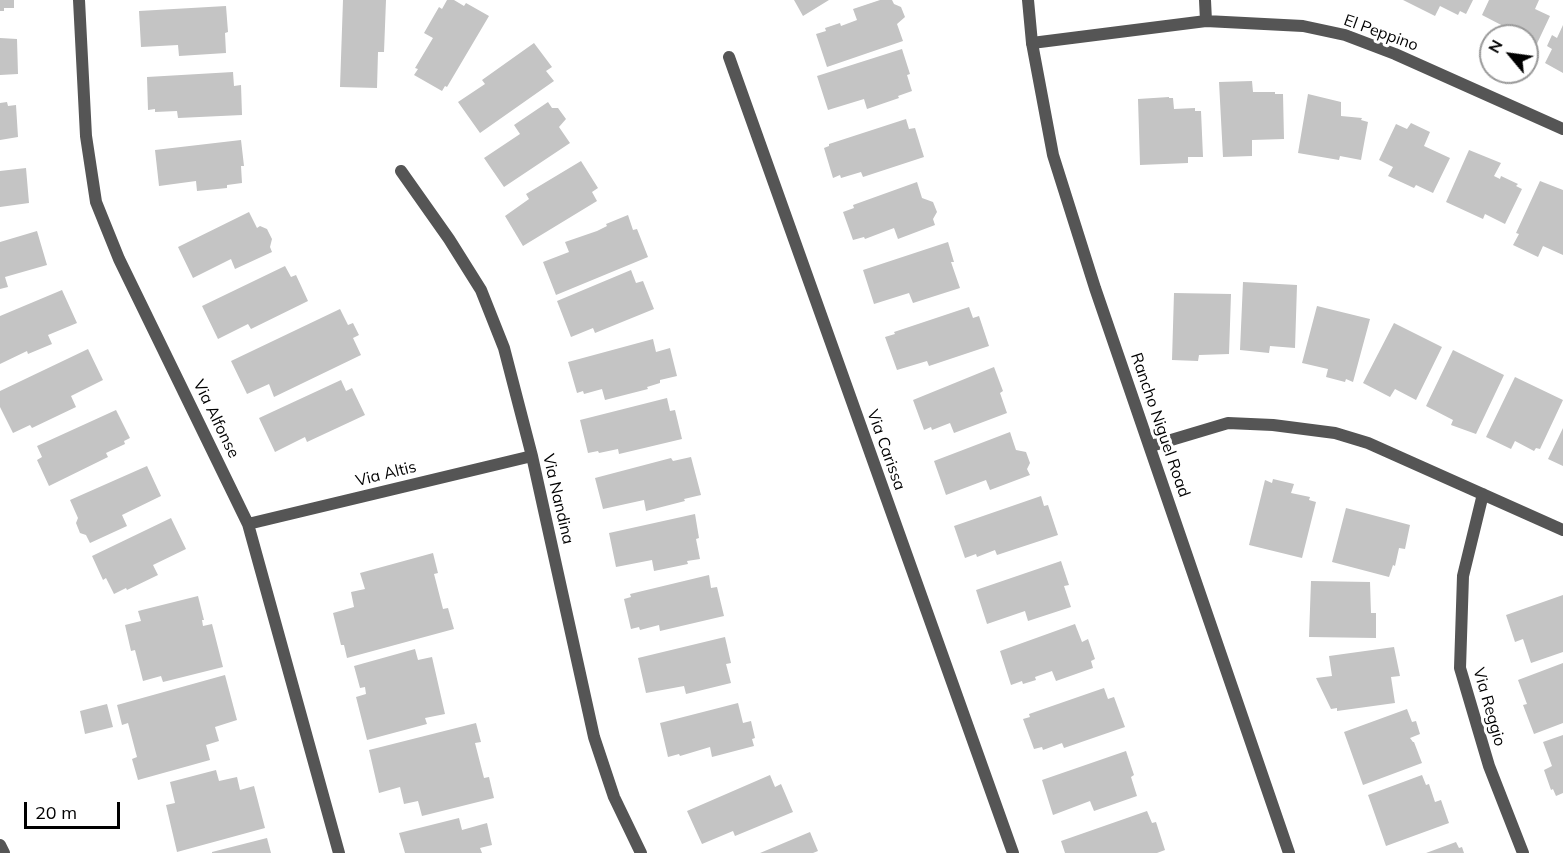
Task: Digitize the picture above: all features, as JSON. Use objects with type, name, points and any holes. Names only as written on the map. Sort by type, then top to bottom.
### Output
[{"type":"street","name":"Via Alfonse","points":[[79,0],[86,136],[96,202],[120,259],[248,525],[339,853]]},
{"type":"street","name":"Rancho Niguel Road","points":[[1028,0],[1032,42],[1053,154],[1095,288],[1289,853]]},
{"type":"street","points":[[1205,0],[1206,21]]},
{"type":"street","name":"El Peppino","points":[[1032,42],[1206,21],[1303,26],[1345,35],[1395,54],[1563,129]]},
{"type":"street","name":"Via Carissa","points":[[729,57],[1013,853]]},
{"type":"street","name":"Via Nandina","points":[[401,171],[482,290],[504,348],[532,456],[594,737],[614,796],[641,853]]},
{"type":"street","points":[[1151,446],[1228,423],[1273,424],[1335,433],[1368,443],[1563,530]]},
{"type":"street","name":"Via Altis","points":[[248,525],[532,456]]},
{"type":"street","name":"Via Reggio","points":[[1483,494],[1463,576],[1460,668],[1489,766],[1523,853]]},
{"type":"street","points":[[0,845],[4,853]]},
{"type":"building","points":[[0,0],[14,0],[14,8],[4,8],[4,11],[0,11]]},
{"type":"building","points":[[343,0],[386,0],[384,52],[378,52],[377,88],[340,87]]},
{"type":"building","points":[[447,0],[454,0],[464,6],[466,3],[489,16],[447,87],[445,86],[442,91],[414,75],[418,69],[415,68],[433,38],[424,33],[439,7],[442,9]]},
{"type":"building","points":[[794,0],[829,0],[803,16]]},
{"type":"building","points":[[880,0],[892,0],[894,4],[901,7],[905,17],[897,24],[903,41],[827,67],[816,34],[826,31],[825,28],[840,23],[841,26],[857,20],[853,9]]},
{"type":"building","points":[[1403,0],[1473,0],[1466,14],[1460,11],[1458,15],[1440,6],[1435,16]]},
{"type":"building","points":[[1489,0],[1539,0],[1535,9],[1550,16],[1539,39],[1539,24],[1499,24],[1482,15]]},
{"type":"building","points":[[226,6],[228,32],[225,33],[226,53],[179,56],[178,45],[141,47],[139,11]]},
{"type":"building","points":[[1563,25],[1563,73],[1545,63],[1552,49],[1547,46],[1552,35],[1557,38]]},
{"type":"building","points":[[0,38],[17,39],[18,74],[0,75]]},
{"type":"building","points":[[534,43],[552,67],[546,71],[554,81],[480,133],[458,102],[485,84],[482,80]]},
{"type":"building","points":[[902,49],[910,74],[907,75],[912,91],[867,109],[864,99],[828,110],[817,76]]},
{"type":"building","points":[[233,72],[234,86],[241,85],[242,115],[178,118],[177,111],[148,110],[147,77]]},
{"type":"building","points":[[1252,81],[1253,92],[1283,94],[1284,139],[1252,140],[1252,156],[1223,157],[1219,82]]},
{"type":"building","points":[[1308,94],[1341,102],[1341,116],[1362,118],[1361,120],[1368,122],[1361,160],[1340,156],[1339,160],[1298,153]]},
{"type":"building","points":[[1173,98],[1174,109],[1195,108],[1195,111],[1201,111],[1203,157],[1188,157],[1188,163],[1140,165],[1138,99]]},
{"type":"building","points":[[7,102],[8,106],[16,105],[18,137],[0,140],[0,103]]},
{"type":"building","points":[[548,102],[552,108],[558,108],[566,119],[559,127],[570,143],[504,187],[484,158],[520,134],[514,125]]},
{"type":"building","points":[[906,119],[909,129],[915,128],[924,157],[863,177],[861,172],[833,178],[824,148],[829,144]]},
{"type":"building","points":[[1411,123],[1430,132],[1424,146],[1450,158],[1433,193],[1416,185],[1414,188],[1388,176],[1393,167],[1379,160],[1396,124],[1407,129]]},
{"type":"building","points":[[241,140],[244,166],[241,166],[242,183],[227,185],[227,188],[197,191],[196,181],[159,186],[155,150]]},
{"type":"building","points":[[1469,150],[1501,163],[1494,176],[1500,179],[1501,176],[1518,184],[1516,186],[1522,189],[1505,224],[1485,214],[1483,219],[1446,202]]},
{"type":"building","points":[[581,161],[598,188],[592,192],[597,201],[523,246],[505,216],[529,199],[526,194]]},
{"type":"building","points":[[26,168],[29,203],[0,207],[0,171]]},
{"type":"building","points":[[1540,181],[1563,190],[1563,255],[1543,246],[1538,257],[1513,245],[1519,234],[1516,233]]},
{"type":"building","points":[[917,182],[922,198],[933,202],[937,212],[933,219],[935,225],[898,239],[894,228],[865,239],[864,237],[853,240],[843,212],[854,208],[853,205]]},
{"type":"building","points":[[249,212],[257,228],[260,226],[267,229],[272,239],[270,247],[272,252],[235,269],[231,259],[193,278],[178,247]]},
{"type":"building","points":[[628,215],[633,230],[637,229],[648,257],[556,295],[543,262],[569,252],[565,242],[597,231],[607,226],[606,224]]},
{"type":"building","points":[[37,231],[47,265],[5,277],[8,287],[0,289],[0,242]]},
{"type":"building","points":[[948,242],[954,262],[951,262],[960,288],[913,303],[909,293],[874,304],[863,270]]},
{"type":"building","points":[[285,266],[291,277],[296,275],[308,301],[251,329],[248,324],[218,339],[202,306]]},
{"type":"building","points":[[631,270],[636,283],[643,281],[654,309],[595,333],[593,328],[571,337],[557,301]]},
{"type":"building","points":[[1243,282],[1297,285],[1295,348],[1270,346],[1269,353],[1240,350]]},
{"type":"building","points":[[62,290],[77,323],[48,335],[52,344],[28,354],[27,351],[0,364],[0,316]]},
{"type":"building","points":[[1174,293],[1231,294],[1229,354],[1199,355],[1198,361],[1172,360]]},
{"type":"building","points":[[1317,306],[1370,319],[1353,382],[1326,377],[1328,369],[1302,363]]},
{"type":"building","points":[[969,307],[973,318],[979,316],[989,346],[929,366],[927,361],[897,370],[885,337]]},
{"type":"building","points":[[340,309],[348,325],[353,323],[359,335],[353,338],[361,355],[274,397],[269,384],[247,394],[231,361]]},
{"type":"building","points":[[1394,323],[1442,347],[1416,400],[1395,389],[1390,397],[1363,383]]},
{"type":"building","points":[[653,339],[656,352],[670,348],[677,376],[660,380],[660,383],[647,387],[648,389],[605,400],[602,389],[584,394],[583,391],[577,393],[568,362]]},
{"type":"building","points":[[88,349],[103,380],[71,396],[76,407],[32,428],[30,425],[13,433],[0,407],[0,391]]},
{"type":"building","points":[[1453,350],[1504,375],[1476,434],[1451,425],[1453,420],[1426,406]]},
{"type":"building","points":[[994,367],[1003,391],[1000,393],[1007,413],[954,433],[950,423],[932,430],[931,427],[924,430],[913,400]]},
{"type":"building","points":[[1515,377],[1563,400],[1540,449],[1536,448],[1534,451],[1515,441],[1511,449],[1486,437]]},
{"type":"building","points":[[341,380],[346,391],[352,388],[365,415],[307,442],[305,437],[275,452],[259,418]]},
{"type":"building","points":[[667,398],[670,411],[675,410],[682,439],[619,454],[618,449],[588,453],[580,420]]},
{"type":"building","points":[[116,410],[130,438],[124,441],[125,444],[106,453],[108,457],[49,486],[37,460],[42,457],[37,446]]},
{"type":"building","points":[[1563,428],[1563,466],[1548,459]]},
{"type":"building","points":[[1010,432],[1016,450],[1026,452],[1030,463],[1027,469],[1030,475],[990,490],[986,480],[946,495],[934,461]]},
{"type":"building","points":[[691,457],[701,495],[646,511],[644,500],[603,509],[595,478],[671,458],[673,461]]},
{"type":"building","points":[[147,466],[161,496],[122,515],[127,526],[90,543],[86,535],[80,533],[76,523],[78,518],[70,500]]},
{"type":"building","points":[[1273,479],[1294,484],[1291,493],[1310,497],[1309,500],[1316,502],[1302,558],[1249,545],[1265,480],[1272,483]]},
{"type":"building","points":[[1041,496],[1044,506],[1048,505],[1058,535],[997,555],[995,550],[977,557],[976,554],[965,558],[954,526]]},
{"type":"building","points":[[1346,508],[1410,525],[1405,549],[1399,548],[1395,566],[1393,565],[1389,577],[1332,562]]},
{"type":"building","points":[[695,514],[700,559],[687,561],[688,564],[654,571],[652,560],[616,567],[609,533]]},
{"type":"building","points":[[171,518],[186,549],[153,565],[158,575],[114,594],[106,578],[103,580],[92,556]]},
{"type":"building","points":[[433,553],[438,573],[434,574],[443,609],[448,608],[454,629],[347,658],[344,645],[341,645],[333,613],[354,607],[351,592],[365,589],[360,573]]},
{"type":"building","points":[[1061,561],[1069,585],[1064,586],[1071,607],[1028,621],[1025,611],[987,624],[976,590]]},
{"type":"building","points":[[709,575],[711,588],[717,587],[724,616],[660,631],[659,625],[640,630],[639,627],[631,629],[624,599],[631,597],[630,594]]},
{"type":"building","points":[[1311,581],[1370,582],[1371,613],[1376,613],[1376,638],[1309,637]]},
{"type":"building","points":[[1563,595],[1563,652],[1531,663],[1523,639],[1515,642],[1506,615]]},
{"type":"building","points":[[198,596],[204,620],[202,620],[203,626],[212,624],[223,667],[163,682],[161,676],[143,681],[135,650],[131,651],[125,625],[141,621],[138,611]]},
{"type":"building","points":[[1075,624],[1082,642],[1088,639],[1095,659],[1091,661],[1093,668],[1056,681],[1052,671],[1035,677],[1036,680],[1011,685],[1000,651]]},
{"type":"building","points":[[725,637],[731,663],[726,664],[731,683],[686,694],[684,686],[646,693],[638,658]]},
{"type":"building","points":[[1394,647],[1400,676],[1391,677],[1395,703],[1337,711],[1337,708],[1331,709],[1316,678],[1332,676],[1329,656]]},
{"type":"building","points":[[415,649],[418,660],[432,657],[445,714],[425,718],[427,724],[367,740],[356,697],[366,694],[365,687],[360,688],[354,666]]},
{"type":"building","points":[[1563,663],[1563,723],[1534,734],[1523,705],[1527,704],[1518,680]]},
{"type":"building","points":[[225,675],[237,720],[215,727],[219,741],[206,745],[210,760],[138,780],[132,759],[137,757],[128,723],[122,725],[117,705]]},
{"type":"building","points":[[1104,688],[1108,699],[1114,697],[1125,727],[1064,748],[1062,743],[1043,750],[1042,747],[1034,749],[1023,719],[1030,717],[1029,714]]},
{"type":"building","points":[[738,703],[743,723],[751,721],[755,738],[752,739],[754,746],[712,757],[710,747],[680,756],[679,754],[668,757],[660,723]]},
{"type":"building","points":[[107,704],[113,727],[85,734],[80,711]]},
{"type":"building","points":[[1407,709],[1412,722],[1416,721],[1420,734],[1410,738],[1414,742],[1422,763],[1363,785],[1344,732]]},
{"type":"building","points":[[476,723],[481,742],[475,743],[484,778],[489,777],[494,798],[422,816],[418,801],[404,804],[400,787],[379,793],[369,750]]},
{"type":"building","points":[[1563,735],[1563,793],[1556,796],[1553,789],[1551,790],[1544,770],[1552,766],[1543,742]]},
{"type":"building","points":[[1126,751],[1134,775],[1131,777],[1137,796],[1094,811],[1090,801],[1053,815],[1042,780]]},
{"type":"building","points":[[216,770],[219,781],[237,777],[240,790],[254,786],[265,828],[177,852],[166,805],[175,803],[170,782]]},
{"type":"building","points":[[770,775],[775,787],[781,784],[793,812],[735,836],[733,831],[702,844],[687,811]]},
{"type":"building","points":[[1422,775],[1426,785],[1429,784],[1435,802],[1441,800],[1449,823],[1386,846],[1368,795]]},
{"type":"building","points":[[1147,811],[1152,823],[1156,822],[1165,850],[1157,853],[1065,853],[1061,841]]},
{"type":"building","points":[[459,818],[462,830],[487,823],[492,845],[480,848],[482,853],[405,853],[399,833]]},
{"type":"building","points":[[810,832],[818,851],[813,853],[760,853]]},
{"type":"building","points":[[267,838],[271,853],[212,853],[212,852]]},
{"type":"building","points":[[1456,842],[1459,848],[1462,847],[1464,853],[1426,853]]}]
